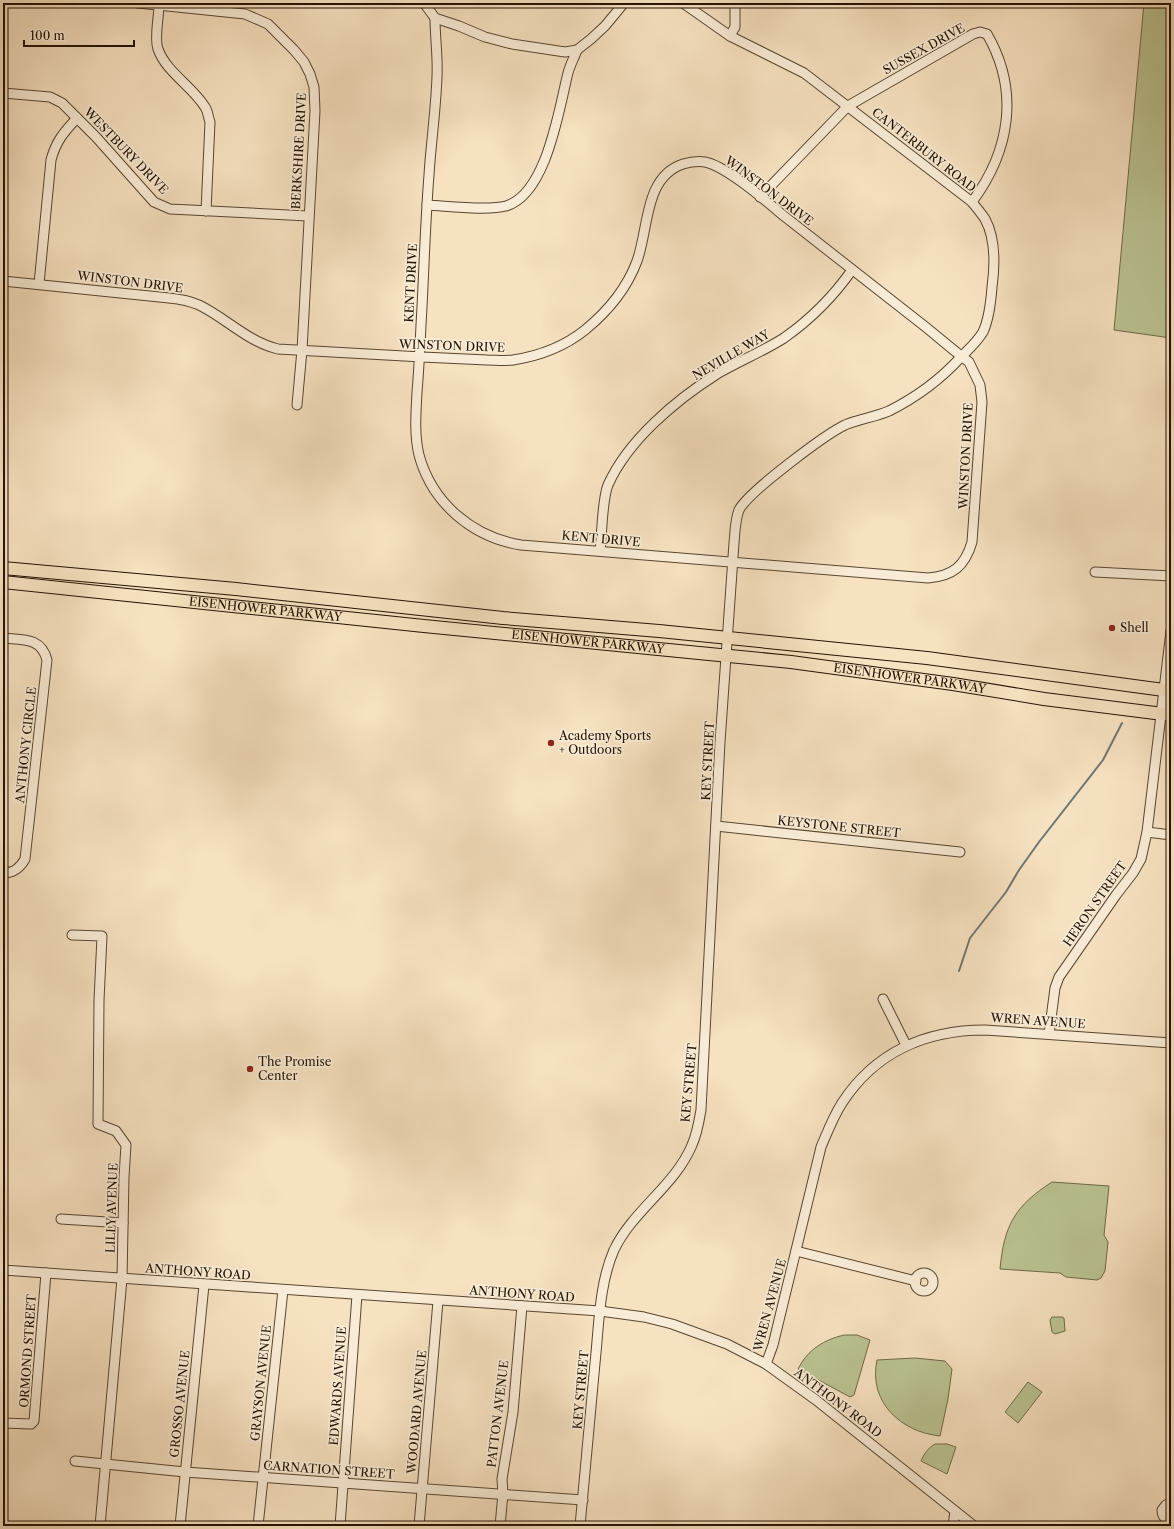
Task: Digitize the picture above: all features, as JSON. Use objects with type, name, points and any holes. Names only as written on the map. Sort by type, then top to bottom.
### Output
[{"type":"main road","name":"EISENHOWER PARKWAY","points":[[3,568],[243,590],[503,618],[659,631],[935,659],[1168,690]]},
{"type":"main road","name":"EISENHOWER PARKWAY","points":[[3,582],[431,627],[726,655],[898,676],[1044,699],[1167,714]]},
{"type":"street","name":"BERKSHIRE DRIVE","points":[[138,3],[216,10],[253,16],[268,24],[282,36],[304,62],[310,74],[314,87],[315,111],[308,216],[302,350],[297,405]]},
{"type":"street","points":[[424,3],[435,18],[459,26],[485,38],[512,44],[565,52],[577,50]]},
{"type":"street","points":[[427,205],[497,207],[511,204],[524,196],[532,185],[550,146],[568,71],[577,50],[605,26],[624,3]]},
{"type":"street","name":"CANTERBURY ROAD","points":[[683,3],[730,36],[804,73],[972,202],[985,219],[991,234],[994,251],[995,268],[986,322],[983,331],[974,344],[937,381],[923,392],[907,402],[887,411],[846,425],[830,433],[765,483],[747,499],[739,511],[735,538],[728,638]]},
{"type":"street","points":[[730,36],[735,27],[735,3]]},
{"type":"street","points":[[159,5],[158,49],[167,64],[201,101],[206,109],[210,122],[206,211]]},
{"type":"street","name":"KENT DRIVE","points":[[435,18],[437,76],[427,205],[416,416],[419,454],[425,472],[438,496],[460,519],[479,532],[507,543],[733,563]]},
{"type":"street","name":"SUSSEX DRIVE","points":[[760,197],[848,106],[973,34],[980,32],[988,34],[995,48],[1007,92],[1007,111],[1005,134],[999,155],[981,189],[972,202]]},
{"type":"street","name":"WESTBURY DRIVE","points":[[3,93],[55,99],[62,103],[154,202],[170,209],[308,216]]},
{"type":"street","points":[[39,284],[51,160],[58,141],[77,118]]},
{"type":"street","name":"WINSTON DRIVE","points":[[3,281],[186,301],[208,310],[258,342],[278,349],[460,359],[512,360],[536,355],[565,343],[599,318],[616,298],[637,262],[652,198],[658,182],[674,167],[690,162],[704,162],[717,166],[760,197],[969,362],[980,385],[982,402],[972,542],[969,554],[951,573],[940,577],[928,578],[733,563]]},
{"type":"street","name":"NEVILLE WAY","points":[[600,551],[607,486],[624,456],[648,429],[685,396],[711,379],[767,348],[799,326],[826,304],[852,270]]},
{"type":"street","points":[[1095,572],[1171,576]]},
{"type":"street","name":"HERON STREET","points":[[1049,1034],[1055,988],[1059,977],[1133,873],[1141,859],[1148,832],[1167,714],[1171,631]]},
{"type":"street","name":"ANTHONY CIRCLE","points":[[3,638],[34,642],[44,651],[46,660],[26,852],[19,868],[11,873],[3,872]]},
{"type":"street","name":"KEY STREET","points":[[580,1526],[600,1311],[606,1276],[614,1250],[629,1225],[672,1177],[692,1146],[699,1123],[704,1063],[716,826],[728,638]]},
{"type":"street","name":"KEYSTONE STREET","points":[[716,826],[960,852]]},
{"type":"street","points":[[1148,832],[1171,835]]},
{"type":"street","name":"LILLY AVENUE","points":[[72,935],[102,936],[99,1000],[98,1124],[116,1131],[126,1145],[122,1279],[100,1526]]},
{"type":"street","points":[[884,999],[906,1045]]},
{"type":"street","name":"WREN AVENUE","points":[[766,1364],[773,1345],[821,1148],[842,1103],[859,1081],[875,1066],[906,1045],[941,1034],[968,1030],[1171,1043]]},
{"type":"street","points":[[61,1219],[123,1223]]},
{"type":"street","name":"WREN AVENUE","points":[[796,1251],[916,1281]]},
{"type":"street","name":"ANTHONY ROAD","points":[[3,1270],[600,1311],[644,1317],[680,1326],[727,1344],[766,1364],[816,1400],[974,1526]]},
{"type":"street","name":"ORMOND STREET","points":[[3,1423],[31,1424],[34,1421],[46,1273]]},
{"type":"street","name":"GROSSO AVENUE","points":[[180,1526],[204,1285]]},
{"type":"street","name":"GRAYSON AVENUE","points":[[258,1526],[283,1290]]},
{"type":"street","name":"EDWARDS AVENUE","points":[[340,1526],[357,1295]]},
{"type":"street","name":"WOODARD AVENUE","points":[[420,1526],[438,1301]]},
{"type":"street","name":"PATTON AVENUE","points":[[500,1526],[503,1494],[502,1479],[513,1412],[522,1306]]},
{"type":"street","name":"CARNATION STREET","points":[[75,1461],[185,1472],[583,1500]]},
{"type":"street","points":[[1171,1504],[1166,1505],[1162,1510],[1163,1517],[1171,1520]]},
{"type":"street","points":[[954,1526],[955,1511]]},
{"type":"green space","points":[[1144,3],[1171,3],[1171,338],[1114,330]]},
{"type":"green space","points":[[1052,1182],[1109,1186],[1104,1235],[1108,1242],[1105,1271],[1101,1278],[1097,1280],[1066,1277],[1060,1273],[1000,1269],[1008,1228],[1020,1208],[1039,1191]]},
{"type":"green space","points":[[1052,1317],[1064,1318],[1065,1331],[1055,1334],[1052,1332],[1050,1320]]},
{"type":"green space","points":[[844,1335],[857,1335],[870,1340],[854,1395],[850,1397],[798,1369],[802,1362],[817,1346]]},
{"type":"green space","points":[[915,1358],[945,1361],[952,1369],[948,1399],[940,1436],[912,1428],[901,1421],[890,1412],[878,1389],[876,1375],[877,1360]]},
{"type":"green space","points":[[1028,1382],[1042,1392],[1018,1423],[1005,1412]]},
{"type":"green space","points":[[935,1444],[947,1444],[956,1447],[947,1474],[921,1461],[926,1451]]},
{"type":"waterway","points":[[959,971],[970,938],[1006,892],[1019,870],[1039,842],[1103,760],[1122,723]]},
{"type":"place","name":"Shell","points":[[1112,628]]},
{"type":"place","name":"Academy Sports + Outdoors","points":[[551,743]]},
{"type":"place","name":"The Promise Center","points":[[250,1069]]}]
